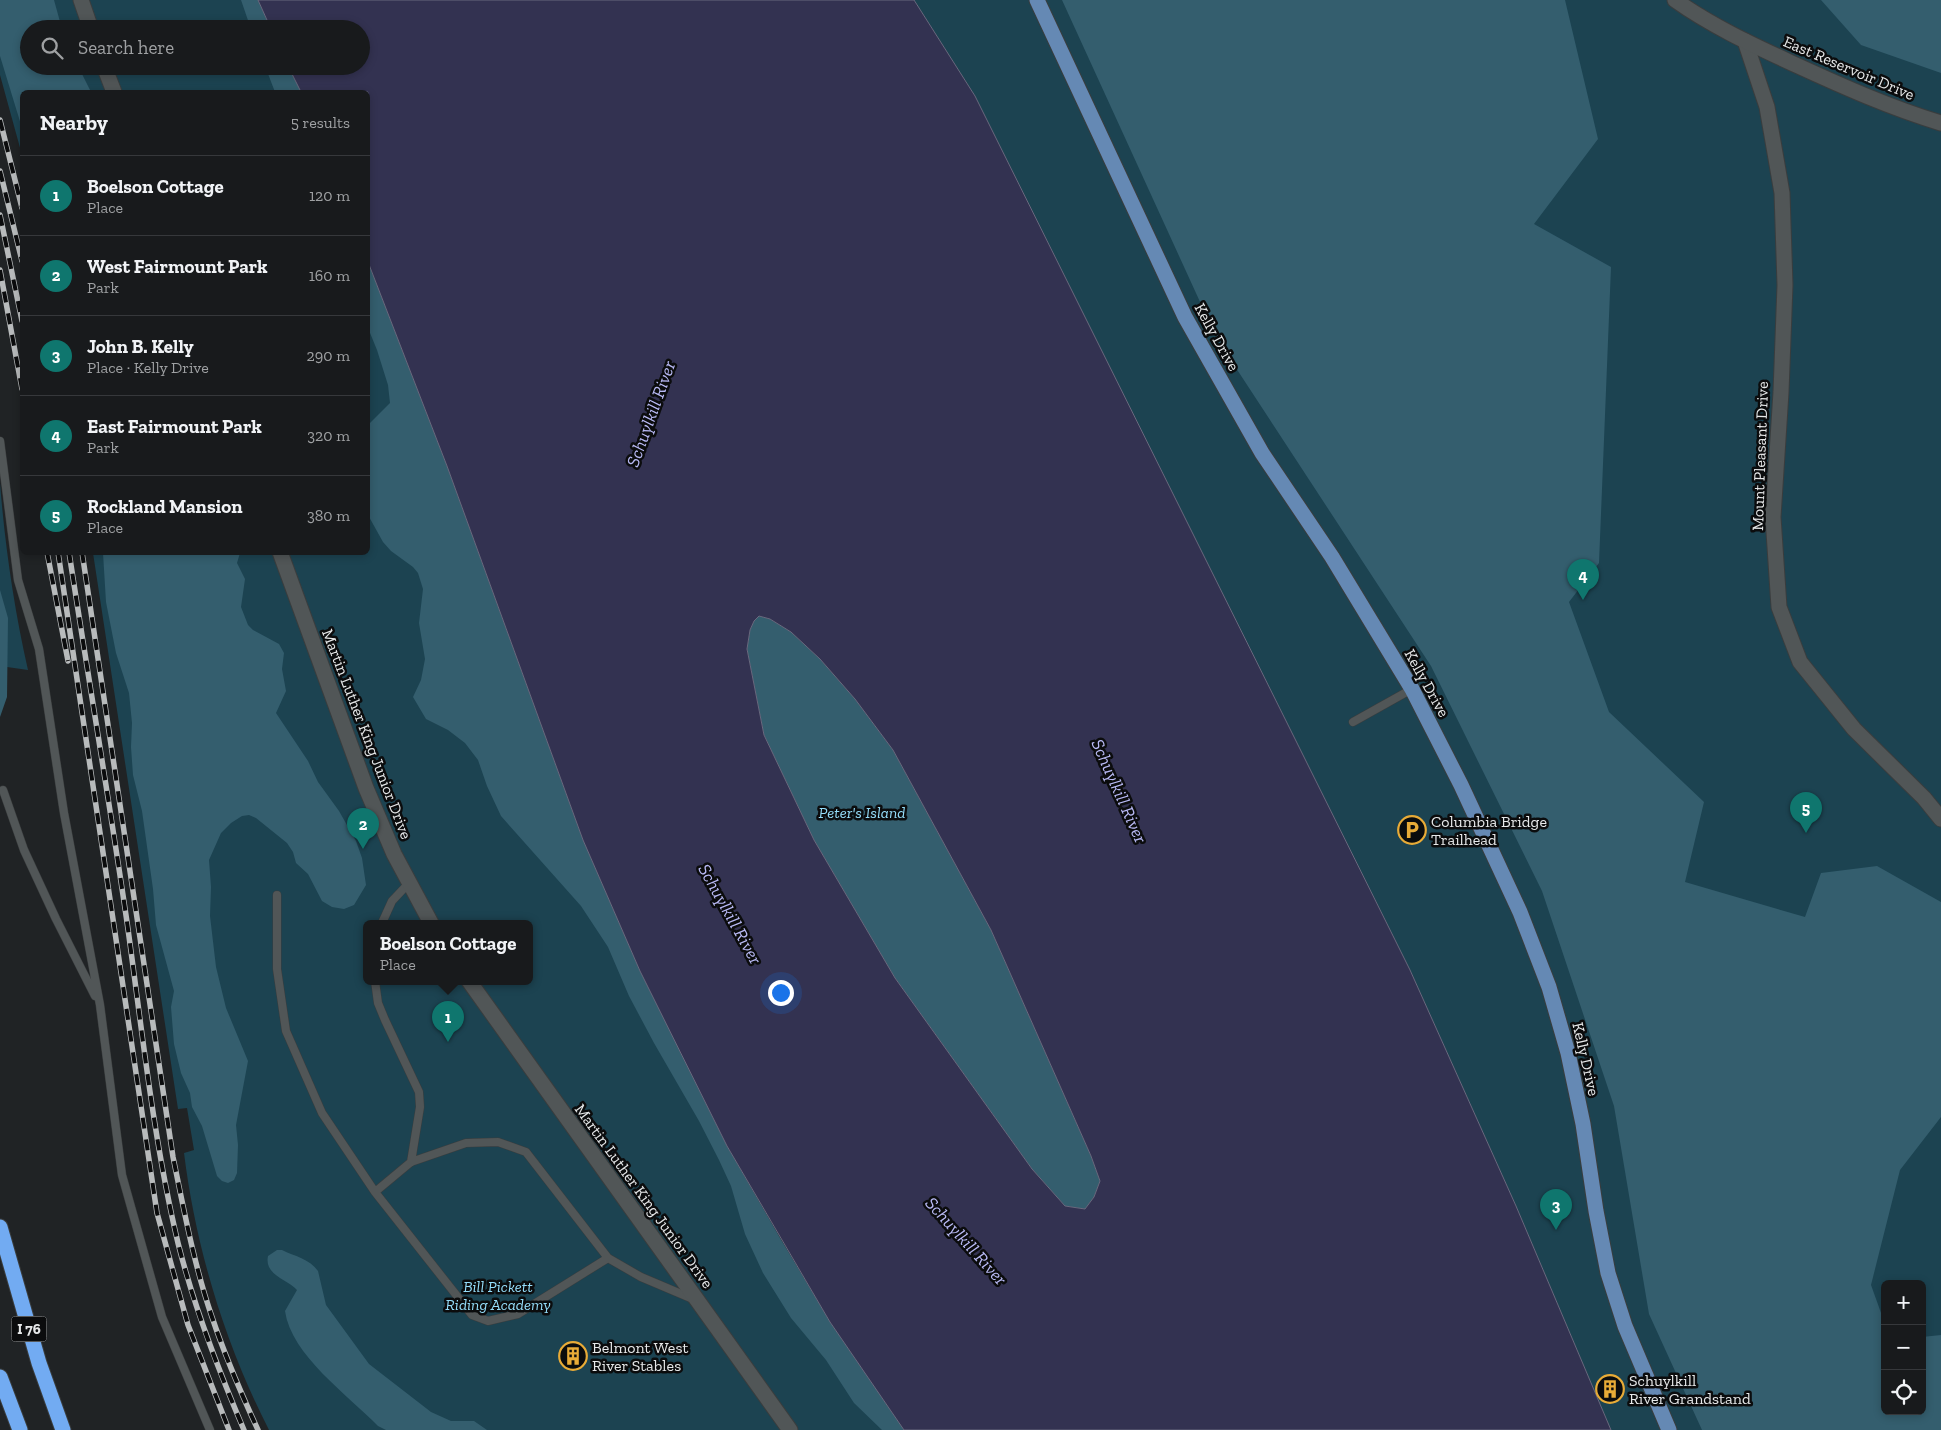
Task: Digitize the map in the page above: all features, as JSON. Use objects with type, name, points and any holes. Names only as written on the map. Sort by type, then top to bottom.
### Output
[{"type":"highway","name":"I 76","points":[[0,1227],[39,1363],[63,1430]]},
{"type":"highway","points":[[0,1377],[20,1430]]},
{"type":"main road","name":"Kelly Drive","points":[[1037,0],[1185,317],[1262,453],[1332,557],[1412,689],[1481,827],[1520,912],[1549,987],[1576,1087],[1608,1273],[1625,1326],[1669,1430]]},
{"type":"street","points":[[81,0],[88,20]]},
{"type":"street","name":"East Reservoir Drive","points":[[1675,0],[1745,41],[1871,99],[1941,124]]},
{"type":"street","name":"Mount Pleasant Drive","points":[[1745,41],[1767,107],[1782,193],[1785,285],[1781,392],[1773,517],[1779,607],[1800,662],[1854,729],[1924,798],[1941,819]]},
{"type":"street","points":[[107,75],[113,90]]},
{"type":"street","name":"Martin Luther King Junior Drive","points":[[281,555],[366,788],[409,884],[429,920]]},
{"type":"street","name":"Martin Luther King Junior Drive","points":[[472,985],[790,1430]]},
{"type":"lane","points":[[0,441],[18,580],[39,648],[64,814],[100,1005],[122,1175],[162,1317],[210,1430]]},
{"type":"lane","points":[[1353,722],[1412,689]]},
{"type":"lane","points":[[3,790],[24,850],[56,919],[100,1005]]},
{"type":"lane","points":[[383,920],[392,901],[409,884]]},
{"type":"lane","points":[[277,895],[276,969],[286,1031],[322,1113],[375,1192],[472,1315],[488,1320],[518,1314],[608,1258]]},
{"type":"lane","points":[[376,985],[378,1003],[419,1092],[420,1107],[411,1162]]},
{"type":"lane","points":[[375,1192],[411,1162],[466,1144],[498,1142],[526,1152],[608,1258],[641,1277],[697,1301]]},
{"type":"green space","points":[[0,0],[258,0],[267,20],[20,20],[20,75],[292,75],[300,90],[20,90],[20,148],[0,75]]},
{"type":"green space","points":[[0,0],[54,0],[60,20],[20,20],[20,75],[82,75],[90,90],[20,90],[20,121],[0,56]]},
{"type":"green space","points":[[241,0],[258,0],[267,20],[248,20]]},
{"type":"green space","points":[[914,0],[1941,0],[1941,1430],[1611,1430],[1516,1206],[1410,970],[975,96]]},
{"type":"green space","points":[[1062,0],[1565,0],[1598,139],[1534,224],[1611,267],[1599,563],[1569,602],[1609,712],[1704,802],[1685,882],[1805,917],[1821,873],[1877,866],[1941,902],[1941,1117],[1900,1170],[1871,1285],[1881,1313],[1881,1415],[1926,1415],[1926,1337],[1941,1335],[1941,1430],[1702,1430],[1649,1314],[1614,1106],[1542,891],[1431,666],[1217,339]]},
{"type":"green space","points":[[1821,0],[1941,0],[1941,73],[1861,45]]},
{"type":"green space","points":[[268,75],[292,75],[300,90],[274,90]]},
{"type":"green space","name":"Bill Pickett Riding Academy","points":[[370,267],[583,840],[640,971],[727,1146],[830,1322],[904,1430],[269,1430],[253,1397],[226,1330],[205,1260],[196,1225],[184,1153],[194,1150],[187,1108],[178,1109],[93,555],[370,555]]},
{"type":"green space","points":[[370,267],[447,466],[583,840],[640,971],[727,1146],[830,1322],[904,1430],[882,1430],[854,1403],[826,1360],[791,1318],[763,1273],[745,1234],[731,1186],[719,1160],[629,996],[608,947],[581,906],[501,816],[487,786],[478,760],[465,743],[448,730],[426,719],[413,697],[421,680],[425,659],[419,623],[423,589],[418,573],[383,542],[370,519],[370,423],[390,403],[388,385],[370,333]]},
{"type":"green space","points":[[0,483],[11,577],[28,670],[0,666]]},
{"type":"green space","points":[[103,555],[239,555],[237,563],[245,579],[241,607],[248,625],[253,630],[279,644],[284,653],[282,669],[286,691],[276,713],[308,761],[318,782],[339,811],[356,841],[362,858],[366,885],[354,905],[344,909],[332,907],[322,901],[308,874],[296,863],[293,852],[287,843],[256,818],[249,815],[242,816],[231,823],[221,833],[209,860],[211,887],[210,916],[216,967],[226,1008],[248,1061],[236,1125],[238,1145],[237,1173],[234,1180],[228,1183],[222,1181],[217,1176],[202,1126],[192,1107],[190,1093],[181,1073],[174,1044],[171,1007],[174,991],[156,925],[142,811],[133,775],[132,723],[129,693],[116,653],[106,602]]},
{"type":"green space","points":[[0,590],[8,618],[7,697],[0,717]]},
{"type":"green space","name":"Peter's Island","points":[[759,616],[770,619],[791,632],[820,659],[855,699],[893,750],[991,930],[1091,1156],[1100,1181],[1094,1197],[1085,1209],[1065,1206],[1032,1169],[895,978],[814,840],[764,735],[747,649],[750,630],[754,621]]},
{"type":"green space","points":[[277,1250],[282,1250],[315,1267],[318,1271],[326,1305],[369,1364],[431,1412],[451,1421],[474,1421],[487,1430],[386,1430],[378,1426],[322,1373],[298,1343],[289,1327],[285,1311],[297,1290],[269,1268],[268,1256]]},
{"type":"water","name":"Schuylkill River","points":[[258,0],[914,0],[975,96],[1410,970],[1516,1206],[1611,1430],[904,1430],[830,1322],[727,1146],[640,971],[583,840],[447,466],[370,267],[370,90],[300,90],[292,75],[370,75],[370,20],[267,20]],"holes":[[[759,616],[770,619],[791,632],[820,659],[855,699],[893,750],[991,930],[1091,1156],[1100,1181],[1094,1197],[1085,1209],[1065,1206],[1032,1169],[895,978],[814,840],[764,735],[747,649],[750,630],[754,621]]]},
{"type":"railway","points":[[0,120],[20,200]]},
{"type":"railway","points":[[0,171],[20,253]]},
{"type":"railway","points":[[0,215],[20,311]]},
{"type":"railway","points":[[0,270],[20,378]]},
{"type":"railway","points":[[48,555],[68,661]]},
{"type":"railway","points":[[58,555],[157,1213],[188,1325],[229,1430]]},
{"type":"railway","points":[[69,555],[127,922],[155,1124],[169,1203],[184,1267],[199,1314],[244,1430]]},
{"type":"railway","points":[[82,555],[173,1157],[200,1278],[217,1332],[258,1430]]},
{"type":"place","name":"East Fairmount Park","points":[[1583,600]]},
{"type":"place","name":"Columbia Bridge Trailhead","points":[[1412,830]]},
{"type":"place","name":"Rockland Mansion","points":[[1806,833]]},
{"type":"place","name":"West Fairmount Park","points":[[363,849]]},
{"type":"place","name":"Boelson Cottage","points":[[448,1042]]},
{"type":"place","name":"John B. Kelly","points":[[1556,1230]]},
{"type":"place","name":"Belmont West River Stables","points":[[573,1356]]},
{"type":"place","name":"Schuylkill River Grandstand","points":[[1610,1389]]}]
